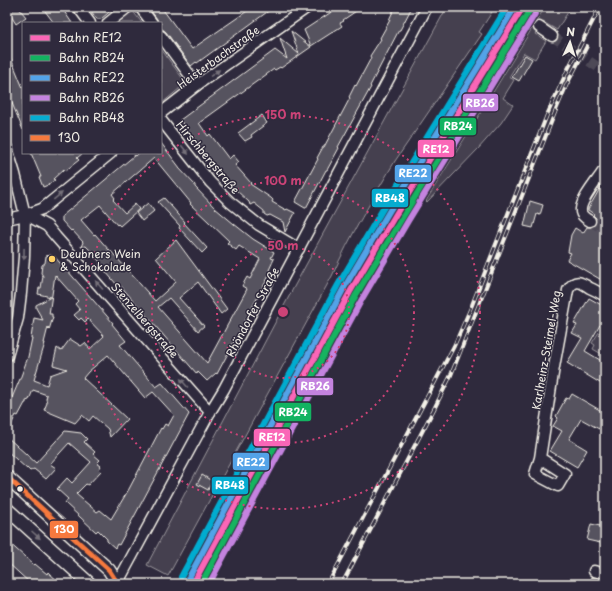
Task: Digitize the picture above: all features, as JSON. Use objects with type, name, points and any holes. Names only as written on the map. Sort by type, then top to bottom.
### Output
[{"type":"main road","points":[[7,477],[109,570],[118,584]]},
{"type":"main road","points":[[7,509],[90,584]]},
{"type":"street","points":[[78,7],[89,22]]},
{"type":"street","points":[[109,22],[128,7]]},
{"type":"street","points":[[140,7],[151,22]]},
{"type":"street","name":"Heisterbachstraße","points":[[162,112],[308,7]]},
{"type":"street","name":"Rhöndorfer Straße","points":[[118,584],[299,249],[427,7]]},
{"type":"street","points":[[539,28],[552,36]]},
{"type":"street","points":[[162,37],[197,86]]},
{"type":"street","name":"Hirschbergstraße","points":[[162,121],[210,182],[230,202],[259,225],[299,249]]},
{"type":"street","points":[[7,148],[25,215],[24,258],[18,318],[7,356]]},
{"type":"street","points":[[7,219],[42,209],[110,154]]},
{"type":"street","points":[[590,221],[581,213],[583,202],[602,173],[605,171]]},
{"type":"street","name":"Stenzelbergstraße","points":[[25,215],[34,218],[47,226],[210,412]]},
{"type":"street","name":"Karlheinz-Steimel-Weg","points":[[540,458],[568,290],[573,284],[582,282],[605,296]]},
{"type":"street","points":[[594,571],[605,574]]},
{"type":"shaded area","points":[[447,7],[485,7],[492,12],[479,32],[482,34],[395,161],[370,203],[346,246],[332,276],[168,576],[147,565],[295,285]]},
{"type":"shaded area","points":[[545,7],[571,7],[557,30],[543,22],[535,34],[546,41],[535,59],[524,53],[509,77],[514,80],[503,98],[513,105],[501,123],[478,149],[427,202],[426,201],[435,186]]},
{"type":"shaded area","points":[[132,10],[141,22],[117,22]]},
{"type":"shaded area","points":[[162,50],[186,83],[162,103]]},
{"type":"shaded area","points":[[599,332],[605,335],[605,356],[593,349],[595,345],[592,343]]},
{"type":"building","points":[[7,7],[18,7],[26,17],[16,24],[11,16],[7,20]]},
{"type":"building","points":[[42,7],[61,7],[71,22],[53,22]]},
{"type":"building","points":[[88,7],[115,7],[101,19],[97,19]]},
{"type":"building","points":[[148,7],[161,7],[192,49],[253,7],[274,7],[191,66],[162,29],[162,22],[158,22]]},
{"type":"building","points":[[339,7],[362,7],[343,20],[344,21],[340,23],[342,26],[311,46],[304,30]]},
{"type":"building","points":[[395,7],[412,7],[338,147],[339,148],[305,208],[295,202],[350,98],[349,97],[355,85],[356,86],[371,58],[370,56],[381,39],[380,38]]},
{"type":"building","points":[[291,31],[311,47],[281,68],[274,69],[199,123],[208,136],[210,134],[229,159],[233,155],[239,162],[235,165],[251,183],[250,184],[271,198],[273,200],[272,202],[295,213],[285,232],[283,222],[270,215],[267,216],[264,214],[264,211],[254,203],[250,205],[249,202],[224,179],[209,161],[210,160],[180,120],[275,50],[287,59],[280,38],[299,54]]},
{"type":"building","points":[[7,49],[22,86],[22,128],[7,91]]},
{"type":"building","points":[[525,55],[532,59],[519,81],[512,77]]},
{"type":"building","points":[[262,115],[267,123],[251,135],[252,137],[245,141],[238,133]]},
{"type":"building","points":[[162,144],[179,168],[215,208],[253,239],[274,252],[271,258],[274,259],[269,270],[271,272],[217,374],[216,373],[207,381],[198,372],[197,374],[119,284],[118,286],[99,264],[101,263],[94,255],[90,253],[91,251],[86,246],[81,247],[83,242],[62,221],[62,216],[135,155],[136,156],[138,154],[162,154]],"holes":[[[154,158],[191,203],[190,204],[229,241],[227,243],[236,250],[239,246],[260,259],[250,279],[247,277],[242,286],[247,289],[207,363],[158,307],[169,298],[198,331],[204,326],[179,298],[198,282],[221,314],[227,309],[176,240],[156,258],[176,282],[155,301],[81,220],[100,205],[117,225],[118,224],[120,226],[139,209],[135,204],[125,213],[113,200],[115,198],[112,194]]]},
{"type":"building","points":[[31,154],[82,154],[77,158],[79,160],[65,171],[64,169],[53,179],[55,180],[48,185],[43,187],[39,177],[41,177]]},
{"type":"building","points":[[605,180],[605,282],[567,260],[571,253],[568,252],[571,235],[575,228],[583,233],[587,227],[593,227],[596,224],[594,214],[588,209]]},
{"type":"building","points":[[164,198],[207,248],[202,253],[158,202]]},
{"type":"building","points":[[530,201],[543,205],[540,215],[537,214],[533,228],[524,226]]},
{"type":"building","points":[[148,203],[154,211],[142,221],[136,213]]},
{"type":"building","points":[[46,256],[54,256],[113,323],[112,324],[126,341],[120,345],[156,387],[162,383],[189,414],[119,545],[117,544],[115,548],[98,530],[96,532],[65,503],[68,499],[57,489],[67,478],[72,483],[91,462],[69,443],[50,464],[56,468],[46,479],[34,469],[30,471],[27,469],[7,451],[7,437],[36,463],[65,431],[81,433],[87,439],[84,442],[95,452],[93,454],[100,460],[97,463],[101,466],[99,469],[101,471],[88,485],[86,484],[76,494],[97,512],[100,510],[111,519],[129,489],[161,428],[162,429],[165,424],[168,426],[174,415],[153,392],[145,398],[108,355],[83,378],[127,419],[110,437],[108,429],[93,416],[89,421],[82,415],[75,423],[44,410],[47,403],[47,395],[33,390],[29,400],[26,401],[18,416],[16,415],[7,433],[7,405],[11,400],[28,357],[34,318],[43,320],[36,308],[36,305],[51,297],[38,294],[39,288],[41,288],[43,276],[41,273],[42,265],[45,263]],"holes":[[[55,275],[78,301],[75,304],[80,310],[74,315],[79,320],[81,318],[85,322],[88,319],[104,336],[90,349],[85,343],[81,346],[70,339],[61,351],[57,348],[53,365],[67,369],[50,375],[47,385],[34,380],[48,327],[49,330],[53,317],[52,314],[49,314]]]},
{"type":"building","points":[[589,298],[605,307],[605,328],[600,325],[585,351],[605,363],[605,386],[567,363],[582,338],[572,333],[577,325],[574,324]]},
{"type":"building","points":[[572,394],[605,413],[605,420],[599,429],[581,419],[569,439],[587,450],[577,467],[550,451],[562,431],[553,426],[558,418],[556,416],[566,398],[569,399]]},
{"type":"building","points":[[202,475],[212,481],[208,490],[197,484]]},
{"type":"building","points":[[591,524],[605,527],[605,544],[587,540]]},
{"type":"building","points":[[7,541],[34,565],[35,564],[47,574],[48,572],[61,584],[31,584],[7,562]]},
{"type":"building","points":[[592,577],[605,580],[605,584],[590,584]]},
{"type":"tunnel","points":[[510,8],[539,27]]},
{"type":"tunnel","points":[[552,36],[605,72]]},
{"type":"tunnel","points":[[590,221],[605,230]]},
{"type":"railway","points":[[205,584],[348,317],[404,219],[535,7]]},
{"type":"railway","points":[[328,584],[454,346],[472,305],[547,115],[568,69],[600,7]]},
{"type":"railway","points":[[342,584],[451,375],[556,110],[567,84],[587,46]]},
{"type":"rail line","name":"RB48","points":[[181,577],[338,285],[384,207],[507,7]]},
{"type":"rail line","name":"RE22","points":[[187,581],[344,288],[390,210],[515,7]]},
{"type":"rail line","name":"RE12","points":[[193,584],[350,292],[523,7]]},
{"type":"rail line","name":"RB24","points":[[201,584],[356,295],[529,11]]},
{"type":"rail line","name":"RB26","points":[[209,584],[362,299],[535,14]]},
{"type":"transit line","name":"130","points":[[7,477],[109,570],[118,584]]},
{"type":"place","name":"Deubners Wein & Schokolade","points":[[52,259]]}]
